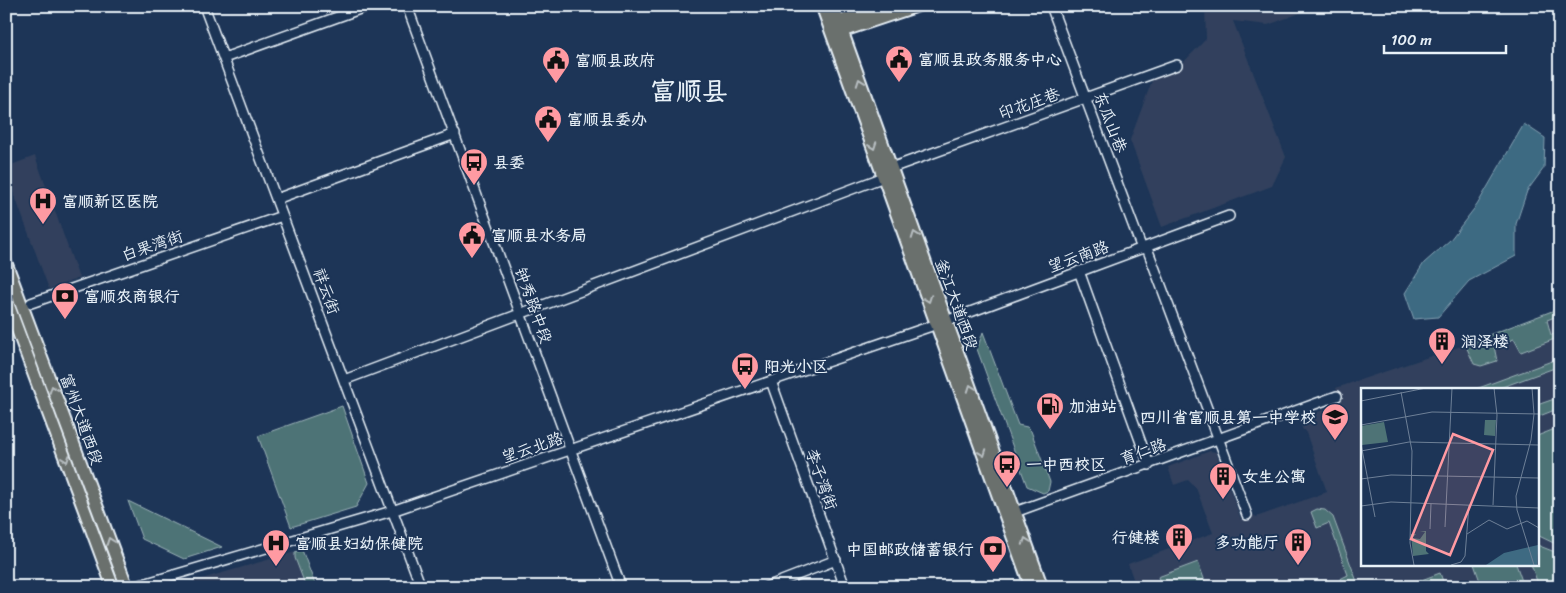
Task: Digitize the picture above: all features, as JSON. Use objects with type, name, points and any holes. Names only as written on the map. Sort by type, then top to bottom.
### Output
[{"type":"main road","points":[[822,6],[836,28]]},
{"type":"main road","points":[[833,6],[836,28]]},
{"type":"main road","points":[[836,28],[883,6]]},
{"type":"main road","points":[[836,28],[917,6]]},
{"type":"main road","name":"釜江大道西段","points":[[836,28],[942,323],[1042,587]]},
{"type":"main road","name":"富州大道西段","points":[[6,262],[127,587]]},
{"type":"main road","name":"富州大道西段","points":[[6,299],[113,587]]},
{"type":"main road","name":"釜江大道西段","points":[[942,323],[1031,587]]},
{"type":"street","name":"祥云街","points":[[204,6],[420,587]]},
{"type":"street","points":[[224,58],[368,6]]},
{"type":"street","name":"钟秀路中段","points":[[407,6],[572,449],[621,587]]},
{"type":"street","name":"东瓜山巷","points":[[1051,6],[1247,515]]},
{"type":"street","name":"印花庄巷","points":[[344,380],[887,172],[1177,65]]},
{"type":"street","points":[[276,198],[455,134]]},
{"type":"street","name":"白果湾街","points":[[31,303],[282,216]]},
{"type":"street","name":"望云南路","points":[[942,323],[1230,216]]},
{"type":"street","points":[[1079,271],[1149,465]]},
{"type":"street","name":"望云北路","points":[[134,587],[392,511],[942,323]]},
{"type":"street","name":"李子湾街","points":[[771,381],[845,587]]},
{"type":"street","name":"育仁路","points":[[1015,512],[1337,396]]},
{"type":"street","points":[[766,587],[836,560]]},
{"type":"shaded area","points":[[1205,6],[1304,6],[1303,12],[1268,25],[1233,21],[1286,157],[1272,186],[1162,227],[1130,140],[1153,78],[1176,70],[1206,39]]},
{"type":"shaded area","points":[[1524,124],[1545,138],[1544,168],[1527,191],[1516,224],[1516,256],[1469,281],[1438,317],[1414,319],[1405,293],[1424,263],[1450,240],[1477,205]]},
{"type":"shaded area","name":"富顺新区医院","points":[[35,156],[79,278],[49,289],[6,172],[6,167]]},
{"type":"shaded area","name":"四川省富顺县第一中学校","points":[[1560,308],[1560,587],[1136,587],[1128,564],[1213,533],[1196,488],[1188,480],[1174,485],[1168,467],[1210,451],[1216,452],[1241,519],[1254,515],[1256,517],[1327,492],[1305,430],[1303,430],[1298,419],[1341,404],[1336,388],[1464,345]]},
{"type":"shaded area","name":"富顺县妇幼保健院","points":[[302,550],[316,587],[189,587],[191,582]]},
{"type":"green space","points":[[1560,308],[1560,315],[1547,320],[1551,335],[1560,332],[1560,337],[1521,352],[1514,339],[1494,346],[1497,361],[1481,366],[1474,364],[1465,344]]},
{"type":"green space","points":[[983,332],[1018,425],[1027,427],[1031,431],[1050,482],[1048,491],[1043,493],[1027,486],[977,349]]},
{"type":"green space","points":[[1560,358],[1560,366],[1500,388],[1479,388]]},
{"type":"green space","points":[[1560,397],[1560,408],[1538,417],[1538,405]]},
{"type":"green space","points":[[342,406],[369,483],[356,507],[291,527],[258,436]]},
{"type":"green space","points":[[1560,427],[1560,546],[1538,535],[1538,436]]},
{"type":"green space","points":[[128,501],[222,547],[184,559],[142,539]]},
{"type":"green space","points":[[1317,509],[1325,510],[1333,517],[1359,587],[1351,587],[1349,582],[1342,585],[1340,579],[1348,575],[1329,523],[1317,528],[1311,512]]},
{"type":"green space","points":[[1538,545],[1560,554],[1560,579],[1546,584],[1547,587],[1539,587],[1532,566],[1538,566]]},
{"type":"green space","points":[[302,550],[316,587],[306,587],[295,558],[295,552]]},
{"type":"green space","points":[[1198,562],[1207,587],[1162,587],[1158,577]]},
{"type":"green space","points":[[1475,566],[1517,566],[1523,584],[1514,587],[1482,587]]},
{"type":"green space","points":[[1440,573],[1445,587],[1412,587],[1411,584]]},
{"type":"place","name":"富顺县政务服务中心","points":[[899,83]]},
{"type":"place","name":"富顺县政府","points":[[556,84]]},
{"type":"place","name":"富顺县委办","points":[[548,143]]},
{"type":"place","name":"县委","points":[[474,186]]},
{"type":"place","name":"富顺新区医院","points":[[43,225]]},
{"type":"place","name":"富顺县水务局","points":[[472,259]]},
{"type":"place","name":"富顺农商银行","points":[[65,320]]},
{"type":"place","name":"润泽楼","points":[[1442,365]]},
{"type":"place","name":"阳光小区","points":[[745,390]]},
{"type":"place","name":"加油站","points":[[1050,430]]},
{"type":"place","name":"四川省富顺县第一中学校","points":[[1335,441]]},
{"type":"place","name":"一中西校区","points":[[1007,488]]},
{"type":"place","name":"女生公寓","points":[[1223,500]]},
{"type":"place","name":"行健楼","points":[[1179,561]]},
{"type":"place","name":"多功能厅","points":[[1298,566]]},
{"type":"place","name":"富顺县妇幼保健院","points":[[276,567]]},
{"type":"place","name":"中国邮政储蓄银行","points":[[993,573]]},
{"type":"district","name":"富顺县","points":[[689,91]]}]
